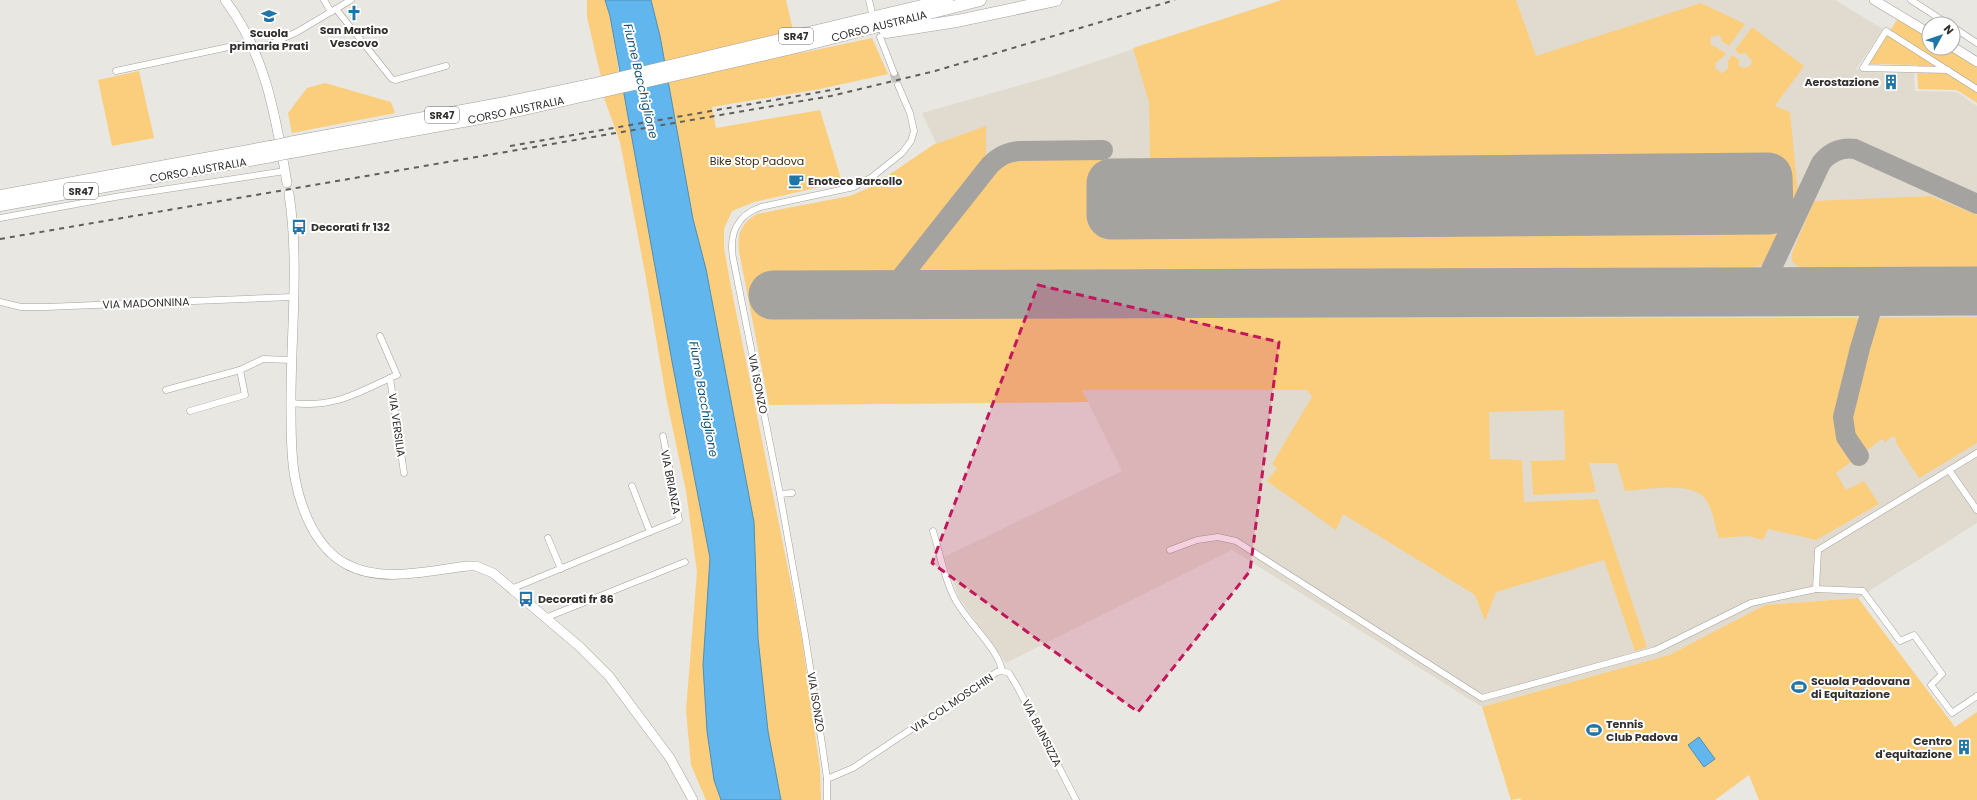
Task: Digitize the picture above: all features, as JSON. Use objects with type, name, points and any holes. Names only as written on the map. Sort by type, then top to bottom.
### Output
[{"type":"highway","name":"CORSO AUSTRALIA","points":[[0,205],[290,148],[502,114],[596,88],[686,67],[947,0]]},
{"type":"highway","name":"CORSO AUSTRALIA","points":[[686,67],[796,47],[980,0]]},
{"type":"highway","points":[[796,47],[824,46],[884,32],[958,21],[1056,0]]},
{"type":"highway","name":"CORSO AUSTRALIA","points":[[0,196],[271,152]]},
{"type":"street","points":[[226,0],[238,16],[252,42],[272,100],[287,183]]},
{"type":"street","points":[[324,0],[392,79],[395,80],[446,66]]},
{"type":"street","points":[[255,51],[297,32],[351,0]]},
{"type":"street","points":[[869,0],[872,13]]},
{"type":"street","points":[[1874,0],[1921,28]]},
{"type":"street","points":[[1911,0],[1936,16]]},
{"type":"street","points":[[1948,70],[1863,68],[1886,31],[1948,70],[1977,89]]},
{"type":"street","points":[[1961,32],[1977,43]]},
{"type":"street","points":[[880,37],[894,73]]},
{"type":"street","points":[[116,71],[252,42]]},
{"type":"street","points":[[1961,52],[1977,62]]},
{"type":"street","name":"VIA ISONZO","points":[[827,800],[827,779],[817,707],[780,494],[732,253],[734,230],[740,219],[756,209],[854,188],[872,177],[902,153],[912,141],[914,130],[913,122],[898,85]]},
{"type":"street","points":[[0,218],[115,197],[285,171]]},
{"type":"street","points":[[289,194],[293,240],[291,360],[292,450],[295,478],[300,500],[311,526],[329,551],[337,558],[358,569],[373,573],[390,574],[476,566],[492,573],[596,662],[618,686],[670,758],[692,800]]},
{"type":"street","name":"VIA MADONNINA","points":[[0,302],[21,308],[292,297]]},
{"type":"street","name":"VIA VERSILIA","points":[[291,403],[318,403],[342,400],[398,375],[380,336]]},
{"type":"street","points":[[166,390],[240,370],[263,359],[291,360]]},
{"type":"street","points":[[190,411],[245,395],[240,370]]},
{"type":"street","name":"VIA VERSILIA","points":[[390,378],[404,473]]},
{"type":"street","name":"VIA BRIANZA","points":[[511,589],[679,520],[663,436]]},
{"type":"street","points":[[1816,589],[1818,550],[1977,453]]},
{"type":"street","points":[[1949,470],[1977,510]]},
{"type":"street","points":[[632,486],[650,532]]},
{"type":"street","points":[[780,494],[792,493]]},
{"type":"street","name":"VIA COL MOSCHIN","points":[[827,779],[853,768],[997,672],[1002,671],[1002,664],[962,612],[954,598],[933,531]]},
{"type":"street","points":[[1170,550],[1197,540],[1218,537],[1236,541],[1482,698],[1656,650],[1751,603],[1816,589],[1864,592],[1900,641],[1914,635],[1942,674],[1931,685],[1952,713],[1977,696]]},
{"type":"street","points":[[548,538],[561,569]]},
{"type":"street","points":[[545,618],[685,562]]},
{"type":"street","name":"VIA BAINSIZZA","points":[[1002,671],[1009,674],[1018,688],[1076,800]]},
{"type":"highlighted area","points":[[1038,285],[1279,342],[1250,571],[1138,712],[932,563]]},
{"type":"shaded area","points":[[1282,0],[1835,0],[1883,29],[1856,69],[1866,72],[1914,73],[1915,91],[1957,92],[1977,106],[1977,523],[1858,598],[1765,605],[1669,655],[1482,707],[1232,550],[1006,663],[959,598],[944,557],[1122,471],[1088,402],[769,405],[739,251],[739,233],[747,221],[757,214],[850,196],[871,187],[936,143],[922,113],[1049,77]]},
{"type":"green space","points":[[587,0],[605,0],[610,16],[619,73],[601,77],[587,17]]},
{"type":"green space","points":[[651,0],[786,0],[793,30],[664,62],[660,36]]},
{"type":"green space","points":[[1282,0],[1516,0],[1536,56],[1701,3],[1745,24],[1729,46],[1723,42],[1719,35],[1711,37],[1710,44],[1726,53],[1716,62],[1715,68],[1721,73],[1727,69],[1728,61],[1732,55],[1739,60],[1739,66],[1744,68],[1750,66],[1752,61],[1745,53],[1739,54],[1735,50],[1752,27],[1804,66],[1775,106],[1790,112],[1798,192],[1768,259],[1760,266],[1753,267],[764,273],[765,317],[1977,317],[1977,443],[1919,478],[1895,441],[1897,439],[1893,436],[1885,442],[1882,439],[1836,473],[1846,490],[1864,481],[1879,504],[1816,540],[1768,529],[1763,540],[1748,536],[1719,538],[1708,504],[1699,494],[1691,490],[1680,488],[1657,488],[1625,491],[1617,463],[1589,463],[1596,492],[1533,495],[1531,461],[1565,460],[1564,410],[1489,412],[1490,459],[1522,460],[1524,502],[1598,499],[1647,647],[1635,651],[1604,560],[1496,592],[1485,621],[1475,595],[1343,514],[1336,530],[1267,481],[1277,468],[1272,464],[1312,397],[1307,390],[1082,390],[1088,402],[769,405],[739,251],[740,234],[744,225],[752,217],[757,214],[850,196],[871,187],[933,145],[986,126],[986,160],[1150,159],[1149,102],[1133,48]],"holes":[[[1768,177],[1768,210],[1111,215],[1111,183]]]},
{"type":"green space","points":[[1900,15],[1921,28],[1921,56],[1961,56],[1961,53],[1977,64],[1977,103],[1957,90],[1918,89],[1917,65],[1869,64]]},
{"type":"green space","name":"Bike Stop Padova","points":[[872,38],[888,74],[820,89],[712,107],[716,128],[820,110],[842,182],[754,202],[732,211],[724,229],[724,248],[731,287],[801,633],[820,769],[821,800],[706,800],[691,765],[686,710],[697,572],[686,491],[666,397],[645,273],[620,142],[603,95],[780,55],[806,52]]},
{"type":"green space","points":[[139,71],[154,138],[112,146],[98,80]]},
{"type":"green space","points":[[325,83],[391,102],[395,113],[292,133],[288,113],[307,88]]},
{"type":"green space","points":[[1931,196],[1977,215],[1977,269],[1804,269],[1798,267],[1792,261],[1792,253],[1814,201]]},
{"type":"green space","name":"Scuola Padovana di Equitazione","points":[[1858,598],[1955,727],[1977,712],[1977,800],[1759,800],[1749,775],[1715,800],[1521,800],[1520,798],[1511,800],[1482,707],[1669,655],[1765,605]]},
{"type":"water","name":"Fiume Bacchiglione","points":[[605,0],[651,0],[660,36],[693,219],[706,269],[754,522],[758,638],[768,731],[781,800],[721,800],[714,780],[707,731],[703,665],[710,558],[673,367],[610,16]]},
{"type":"water","points":[[1699,737],[1715,759],[1704,767],[1688,745]]},
{"type":"taxiway","points":[[1761,291],[1821,163],[1836,151],[1855,149],[1977,204]]},
{"type":"taxiway","points":[[910,294],[903,293],[900,288],[900,282],[903,275],[990,165],[997,159],[1007,153],[1019,151],[1103,150]]},
{"type":"taxiway","points":[[1859,456],[1846,437],[1843,417],[1860,348],[1877,291]]},
{"type":"runway","points":[[1768,177],[1769,210],[1111,215],[1111,183],[1768,177]]},
{"type":"runway","points":[[773,295],[1977,291]]},
{"type":"tunnel","points":[[894,73],[898,85]]},
{"type":"railway","points":[[0,239],[831,96],[935,71],[1175,0]]},
{"type":"railway","points":[[510,146],[843,88]]},
{"type":"place","name":"San Martino Vescovo","points":[[354,13]]},
{"type":"place","name":"Scuola primaria Prati","points":[[269,16]]},
{"type":"place","name":"Aerostazione","points":[[1891,82]]},
{"type":"place","name":"Enoteco Barcollo","points":[[796,181]]},
{"type":"place","name":"Decorati fr 132","points":[[299,227]]},
{"type":"place","name":"Decorati fr 86","points":[[526,599]]},
{"type":"place","name":"Scuola Padovana di Equitazione","points":[[1799,687]]},
{"type":"place","name":"Tennis Club Padova","points":[[1594,730]]},
{"type":"place","name":"Centro d'equitazione","points":[[1964,747]]}]
